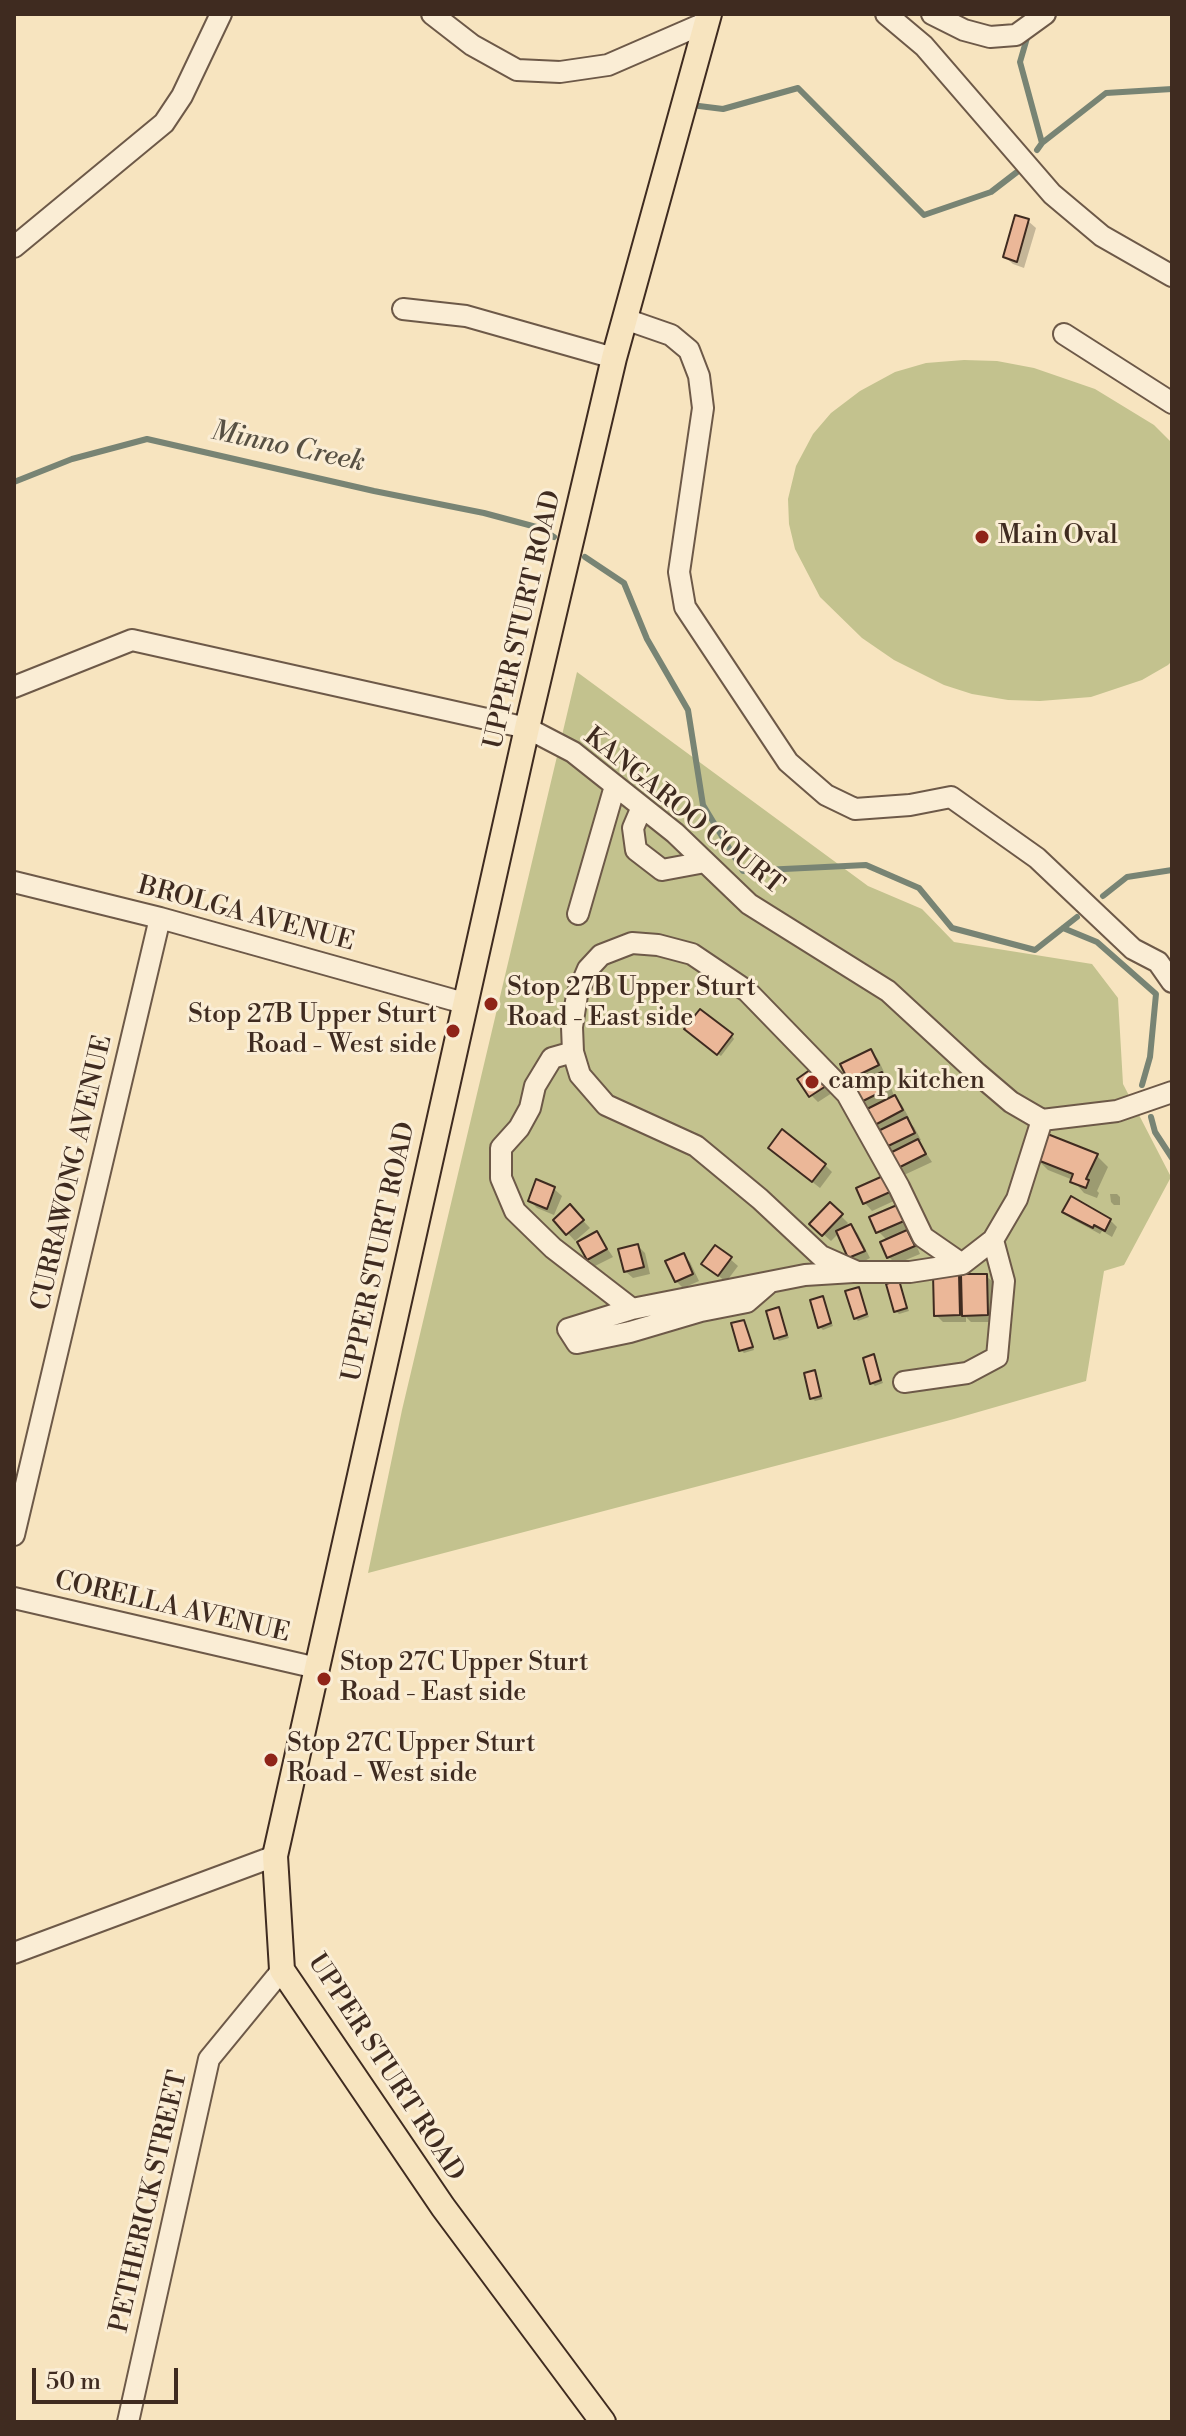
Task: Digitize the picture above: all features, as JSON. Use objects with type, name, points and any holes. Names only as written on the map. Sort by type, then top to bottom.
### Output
[{"type":"main road","name":"UPPER STURT ROAD","points":[[603,2422],[443,2207],[282,1970],[275,1856],[464,1003],[614,358],[708,18]]},
{"type":"street","points":[[14,247],[164,123],[182,96],[221,14]]},
{"type":"street","points":[[432,14],[472,45],[517,70],[560,72],[608,65],[708,18]]},
{"type":"street","points":[[886,14],[924,46],[1052,194],[1102,236],[1172,276]]},
{"type":"street","points":[[932,14],[964,30],[990,37],[1016,35],[1045,14]]},
{"type":"street","points":[[403,309],[466,316],[614,358]]},
{"type":"street","points":[[625,319],[671,335],[689,350],[699,376],[703,408],[679,572],[685,607],[788,762],[826,795],[855,809],[910,805],[951,797],[1037,858],[1133,949],[1158,962],[1172,982]]},
{"type":"street","points":[[1064,334],[1172,403]]},
{"type":"street","name":"KANGAROO COURT","points":[[14,687],[132,640],[527,728],[573,752],[675,833],[749,904],[888,991],[1011,1102],[1042,1120]]},
{"type":"street","points":[[578,914],[615,786]]},
{"type":"street","points":[[642,807],[633,828],[636,850],[662,870],[705,862]]},
{"type":"street","name":"BROLGA AVENUE","points":[[14,882],[160,918],[464,1003]]},
{"type":"street","name":"CURRAWONG AVENUE","points":[[14,1535],[160,918]]},
{"type":"street","points":[[857,1272],[821,1256],[760,1199],[696,1146],[606,1105],[580,1075],[573,1052],[572,1027],[577,995],[588,969],[601,955],[632,943],[658,945],[692,954],[747,991],[847,1094],[923,1237],[962,1264]]},
{"type":"street","points":[[573,1052],[552,1058],[535,1086],[530,1108],[519,1128],[501,1148],[501,1178],[515,1211],[553,1248],[632,1309]]},
{"type":"street","points":[[769,1283],[747,1302],[701,1311],[630,1332],[577,1343],[568,1329],[632,1309],[805,1275],[910,1272],[962,1264],[993,1240],[1017,1199],[1042,1120],[1117,1111],[1172,1092]]},
{"type":"street","points":[[904,1382],[967,1373],[997,1357],[1004,1281],[993,1240]]},
{"type":"street","name":"CORELLA AVENUE","points":[[14,1598],[317,1668]]},
{"type":"street","points":[[14,1953],[275,1856]]},
{"type":"street","name":"PETHERICK STREET","points":[[128,2422],[209,2059],[282,1970]]},
{"type":"shaded area","name":"Main Oval","points":[[997,361],[1034,368],[1095,389],[1154,425],[1172,443],[1172,661],[1168,665],[1142,680],[1091,697],[1040,701],[972,694],[944,685],[894,660],[862,638],[820,597],[795,549],[789,524],[788,499],[796,466],[813,434],[831,413],[860,391],[895,372],[926,363]]},
{"type":"shaded area","points":[[577,672],[868,886],[922,909],[954,942],[1092,964],[1118,998],[1123,1084],[1171,1177],[1124,1265],[1104,1271],[1086,1381],[954,1419],[368,1573],[402,1410]]},
{"type":"building","points":[[1015,215],[1029,219],[1017,262],[1003,257]]},
{"type":"building","points":[[700,1009],[733,1034],[717,1055],[684,1029]]},
{"type":"building","points":[[871,1049],[879,1065],[848,1080],[840,1064]]},
{"type":"building","name":"camp kitchen","points":[[814,1067],[826,1086],[809,1097],[797,1079]]},
{"type":"building","points":[[882,1072],[889,1088],[859,1103],[851,1087]]},
{"type":"building","points":[[895,1095],[903,1110],[873,1126],[865,1110]]},
{"type":"building","points":[[907,1117],[915,1133],[884,1148],[876,1132]]},
{"type":"building","points":[[782,1129],[826,1164],[812,1182],[768,1148]]},
{"type":"building","points":[[1045,1133],[1098,1154],[1086,1179],[1089,1180],[1086,1188],[1070,1182],[1073,1174],[1035,1159]]},
{"type":"building","points":[[918,1139],[926,1154],[896,1169],[888,1154]]},
{"type":"building","points":[[883,1176],[890,1192],[863,1204],[856,1188]]},
{"type":"building","points":[[536,1179],[555,1187],[547,1209],[528,1201]]},
{"type":"building","points":[[1071,1196],[1111,1219],[1105,1231],[1062,1212]]},
{"type":"building","points":[[830,1202],[843,1214],[822,1236],[809,1224]]},
{"type":"building","points":[[570,1204],[584,1220],[566,1235],[553,1220]]},
{"type":"building","points":[[897,1205],[904,1221],[876,1233],[869,1217]]},
{"type":"building","points":[[851,1224],[865,1251],[848,1258],[836,1231]]},
{"type":"building","points":[[907,1230],[915,1246],[887,1258],[880,1242]]},
{"type":"building","points":[[597,1231],[607,1249],[587,1260],[577,1242]]},
{"type":"building","points":[[638,1244],[644,1267],[624,1272],[618,1249]]},
{"type":"building","points":[[715,1245],[732,1257],[718,1276],[701,1264]]},
{"type":"building","points":[[684,1253],[693,1274],[675,1282],[665,1261]]},
{"type":"building","points":[[933,1274],[959,1274],[960,1315],[934,1316]]},
{"type":"building","points":[[961,1274],[987,1274],[988,1315],[962,1316]]},
{"type":"building","points":[[899,1280],[907,1308],[894,1312],[886,1284]]},
{"type":"building","points":[[859,1287],[867,1314],[854,1319],[845,1291]]},
{"type":"building","points":[[823,1296],[831,1323],[818,1328],[810,1300]]},
{"type":"building","points":[[779,1307],[787,1335],[774,1339],[766,1311]]},
{"type":"building","points":[[744,1320],[753,1347],[739,1351],[731,1323]]},
{"type":"building","points":[[874,1354],[881,1380],[870,1384],[863,1358]]},
{"type":"building","points":[[815,1370],[821,1396],[810,1399],[804,1373]]},
{"type":"waterway","points":[[1027,38],[1020,62],[1042,143],[1037,150]]},
{"type":"waterway","points":[[699,106],[723,109],[798,88],[924,215],[991,192],[1017,172]]},
{"type":"waterway","points":[[1042,143],[1106,93],[1172,89]]},
{"type":"waterway","name":"Minno Creek","points":[[14,482],[72,459],[147,439],[484,513],[540,528],[554,537]]},
{"type":"waterway","name":"Minno Creek","points":[[585,557],[624,583],[647,639],[688,710],[703,805],[743,871],[866,865],[919,888],[952,928],[1035,950],[1077,917]]},
{"type":"waterway","name":"Minno Creek","points":[[1103,896],[1127,877],[1172,870]]},
{"type":"waterway","points":[[1063,928],[1097,942],[1156,994],[1150,1057],[1142,1085]]},
{"type":"waterway","points":[[1151,1117],[1155,1132],[1172,1158]]},
{"type":"place","name":"Main Oval","points":[[982,537]]},
{"type":"place","name":"Stop 27B Upper Sturt Road - East side","points":[[491,1004]]},
{"type":"place","name":"Stop 27B Upper Sturt Road - West side","points":[[453,1031]]},
{"type":"place","name":"camp kitchen","points":[[812,1082]]},
{"type":"place","name":"Stop 27C Upper Sturt Road - East side","points":[[324,1679]]},
{"type":"place","name":"Stop 27C Upper Sturt Road - West side","points":[[271,1760]]}]
